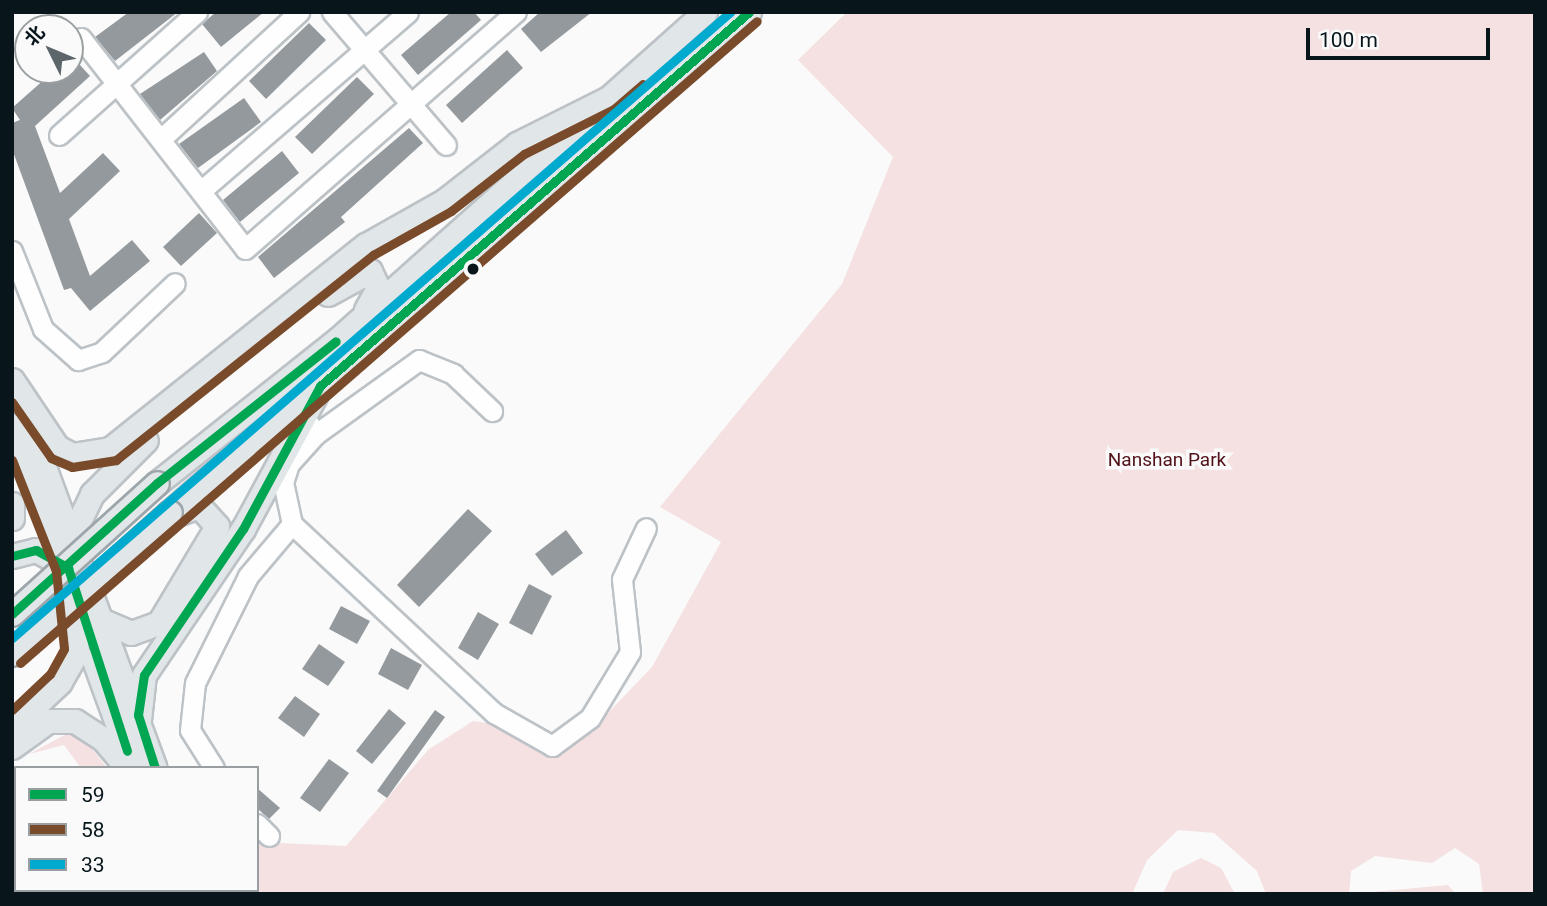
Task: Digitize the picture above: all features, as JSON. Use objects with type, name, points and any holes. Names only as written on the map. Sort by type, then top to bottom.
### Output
[{"type":"main road","points":[[12,614],[157,483],[337,341],[705,12]]},
{"type":"main road","points":[[12,654],[164,518],[320,386],[749,12]]},
{"type":"main road","points":[[12,382],[57,447],[72,455],[110,449],[366,244],[444,201],[517,144],[607,99]]},
{"type":"main road","points":[[72,536],[92,494],[130,454],[341,284],[370,271],[378,283],[375,299],[337,341]]},
{"type":"main road","points":[[12,382],[72,536],[86,614],[132,766]]},
{"type":"main road","points":[[140,727],[144,675],[243,529],[275,461],[311,426],[320,386]]},
{"type":"main road","points":[[12,426],[86,614],[140,727],[154,766]]},
{"type":"main road","points":[[12,504],[12,518]]},
{"type":"main road","points":[[86,614],[131,634],[153,629],[217,526],[210,512],[196,505],[164,518]]},
{"type":"main road","points":[[12,556],[36,550],[68,568]]},
{"type":"main road","points":[[12,727],[73,665],[86,614]]},
{"type":"main road","points":[[12,747],[48,721],[75,721],[103,739],[125,766]]},
{"type":"street","points":[[60,135],[197,12]]},
{"type":"street","points":[[161,139],[299,12]]},
{"type":"street","points":[[332,12],[446,145]]},
{"type":"street","points":[[202,190],[408,12]]},
{"type":"street","points":[[84,42],[202,190],[245,249],[413,106],[516,12]]},
{"type":"street","points":[[12,251],[43,329],[78,360],[102,352],[175,283]]},
{"type":"street","points":[[492,411],[453,374],[419,360],[311,426],[285,474],[292,524],[494,713],[551,746],[590,718],[631,652],[622,579],[646,528]]},
{"type":"street","points":[[213,766],[190,730],[195,683],[243,583],[292,524]]},
{"type":"green space","name":"Nanshan Park","points":[[847,12],[1535,12],[1535,894],[1483,894],[1479,864],[1455,848],[1432,863],[1375,856],[1351,871],[1349,894],[1266,894],[1257,871],[1214,833],[1178,830],[1147,860],[1132,894],[238,894],[259,892],[259,842],[346,846],[428,750],[473,721],[585,737],[652,667],[721,542],[660,507],[842,284],[893,157],[798,60]]},
{"type":"green space","points":[[68,733],[89,745],[105,766],[80,766],[64,745],[29,754]]},
{"type":"green space","points":[[1201,858],[1221,868],[1235,894],[1163,894],[1173,872]]},
{"type":"green space","points":[[1448,885],[1456,894],[1372,894],[1372,892]]},
{"type":"building","points":[[129,12],[178,12],[115,61],[95,37]]},
{"type":"building","points":[[216,12],[264,12],[221,47],[202,24]]},
{"type":"building","points":[[451,12],[474,12],[481,20],[418,75],[401,55]]},
{"type":"building","points":[[540,12],[592,12],[541,52],[521,29]]},
{"type":"building","points":[[309,23],[326,40],[266,99],[249,81]]},
{"type":"building","points":[[507,50],[523,68],[462,123],[446,105]]},
{"type":"building","points":[[204,52],[217,71],[160,120],[140,94]]},
{"type":"building","points":[[84,69],[90,76],[84,81]]},
{"type":"building","points":[[357,77],[374,94],[312,154],[295,137]]},
{"type":"building","points":[[39,84],[81,84],[35,126],[60,193],[103,153],[120,171],[69,219],[90,276],[132,240],[150,261],[90,311],[71,288],[64,290],[12,149],[12,123],[20,120],[12,108]]},
{"type":"building","points":[[244,98],[261,122],[198,168],[179,144]]},
{"type":"building","points":[[409,128],[423,143],[341,217],[345,222],[274,278],[258,257]]},
{"type":"building","points":[[282,151],[299,173],[240,222],[223,200]]},
{"type":"building","points":[[199,213],[217,233],[181,266],[163,247]]},
{"type":"building","points":[[468,509],[492,531],[419,607],[397,585]]},
{"type":"building","points":[[566,530],[583,553],[552,576],[535,554]]},
{"type":"building","points":[[529,584],[552,596],[532,635],[509,623]]},
{"type":"building","points":[[341,606],[370,621],[357,644],[329,629]]},
{"type":"building","points":[[478,612],[499,624],[478,660],[458,648]]},
{"type":"building","points":[[319,644],[345,662],[328,686],[302,669]]},
{"type":"building","points":[[391,648],[422,665],[408,690],[378,674]]},
{"type":"building","points":[[295,696],[320,714],[304,737],[278,718]]},
{"type":"building","points":[[389,709],[406,723],[372,764],[356,751]]},
{"type":"building","points":[[435,710],[445,717],[387,798],[377,791]]},
{"type":"building","points":[[329,759],[349,773],[320,812],[300,798]]},
{"type":"building","points":[[259,790],[280,808],[269,819],[259,810]]},
{"type":"transit line","name":"33","points":[[12,638],[730,12]]},
{"type":"transit line","name":"59","points":[[154,766],[138,715],[144,675],[243,529],[320,386],[749,12]]},
{"type":"transit line","name":"58","points":[[20,663],[757,21]]},
{"type":"transit line","name":"58","points":[[12,402],[51,458],[72,467],[116,460],[373,255],[451,211],[524,154],[614,109],[643,84]]},
{"type":"transit line","name":"59","points":[[12,614],[157,483],[336,341]]},
{"type":"transit line","name":"58","points":[[12,460],[56,571],[64,649],[50,674],[12,710]]},
{"type":"transit line","name":"59","points":[[12,556],[36,550],[68,568],[127,751]]}]
